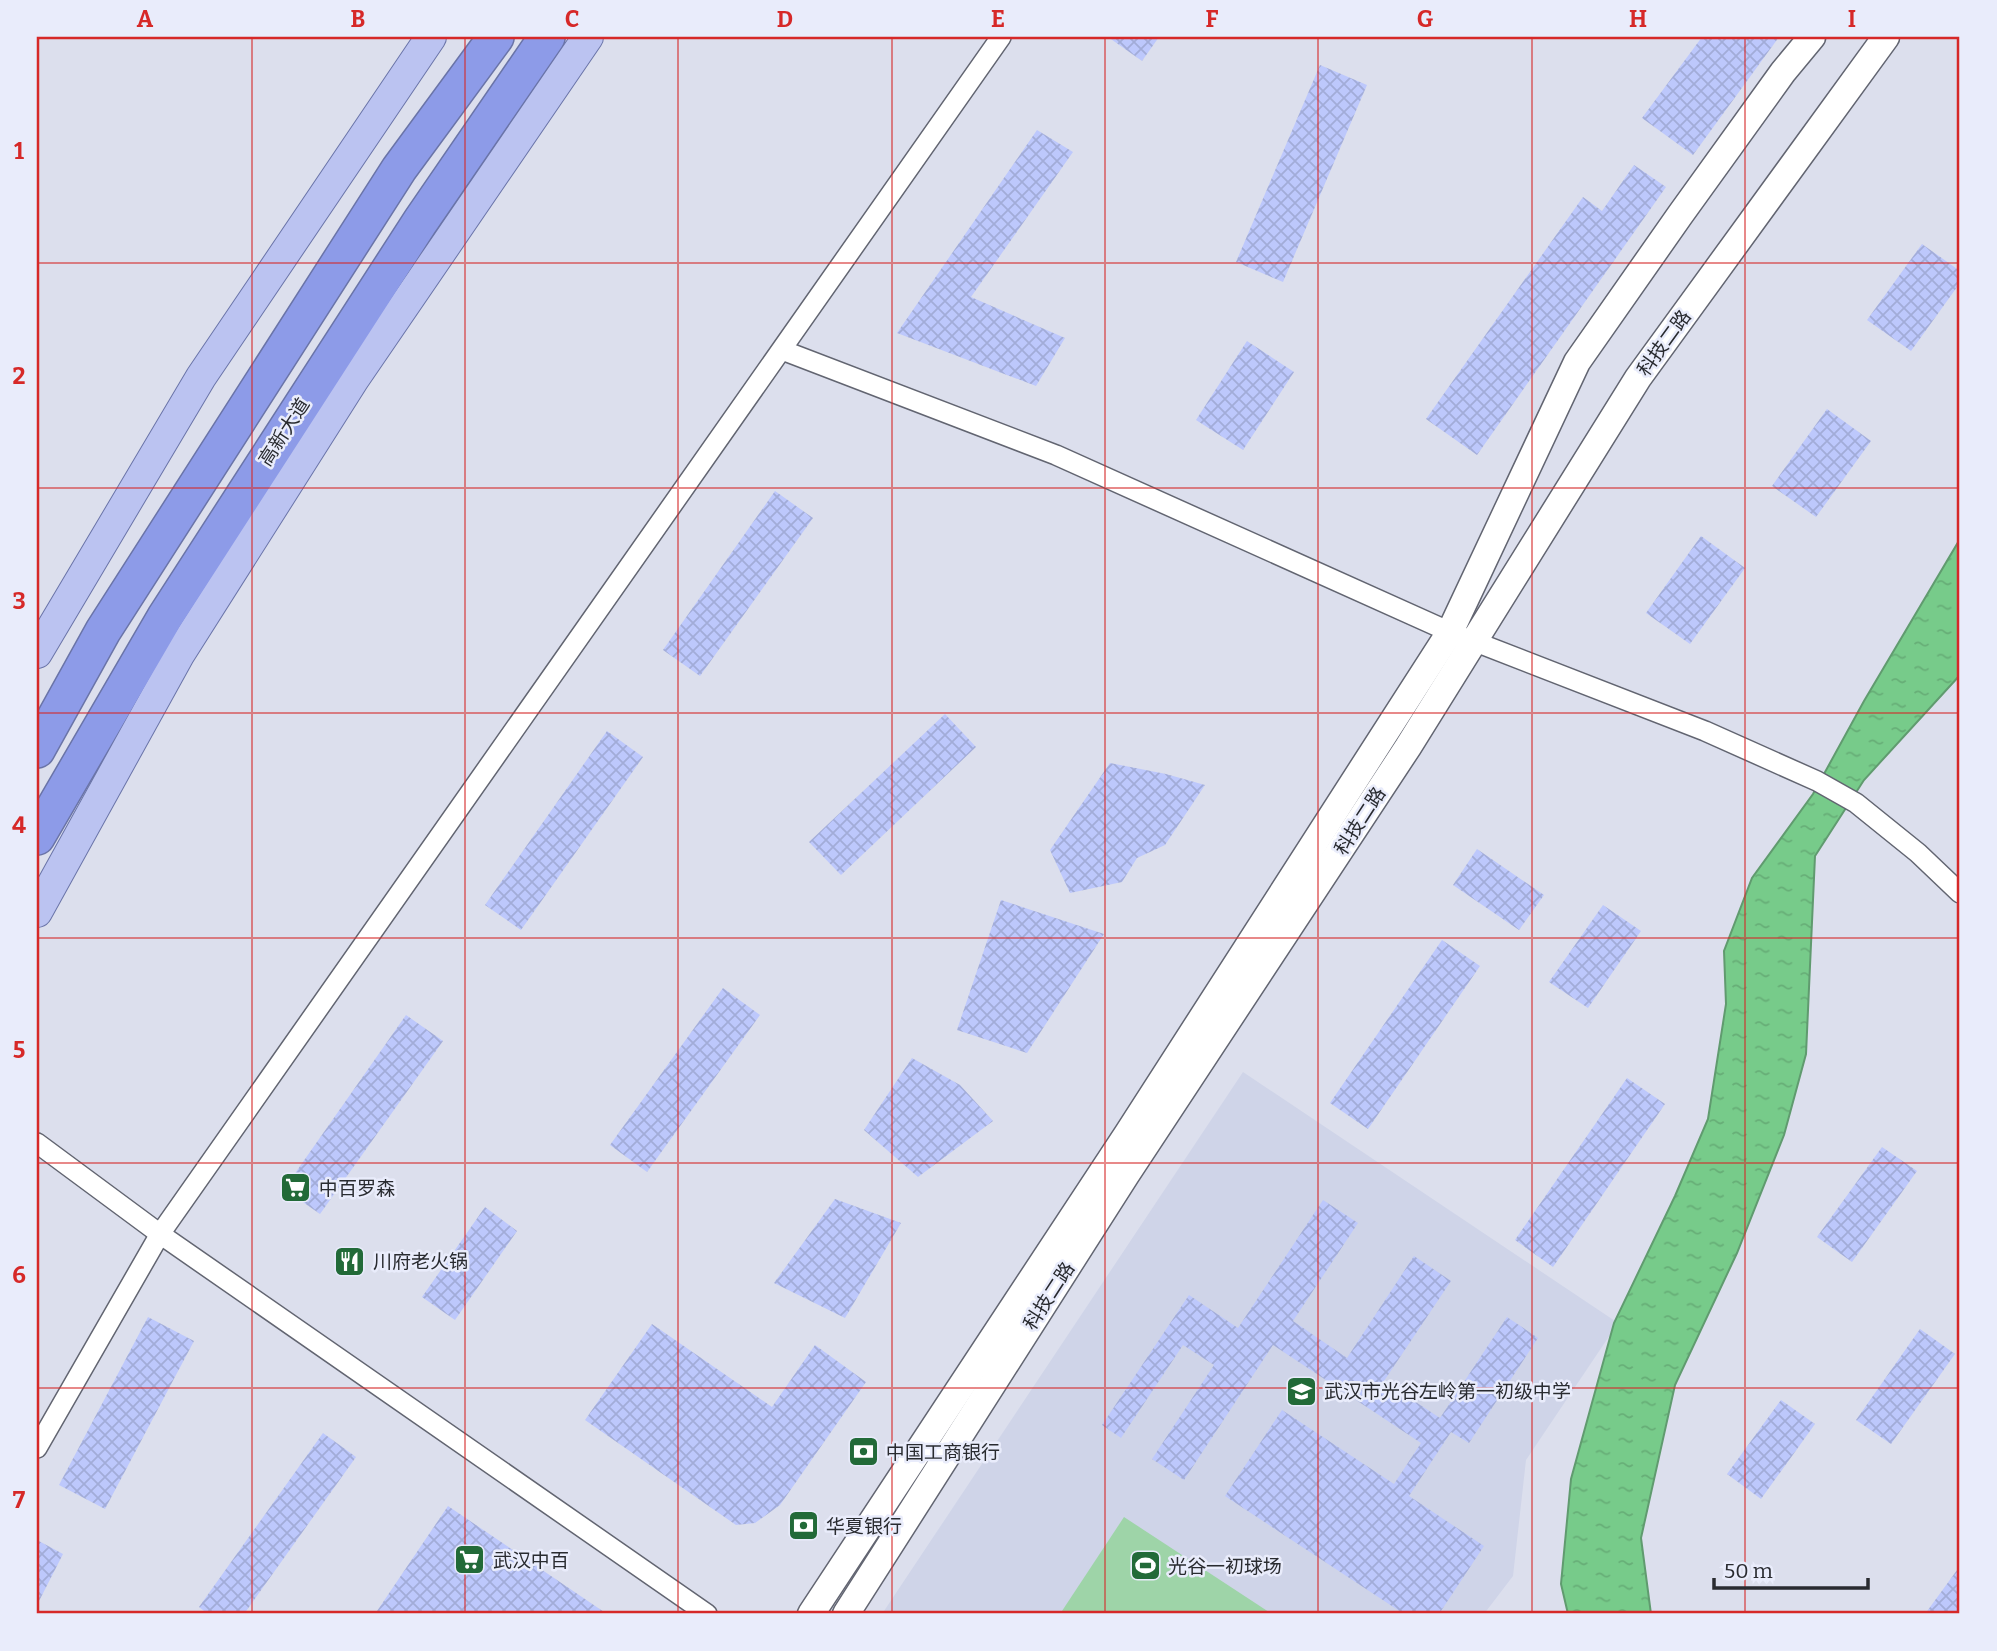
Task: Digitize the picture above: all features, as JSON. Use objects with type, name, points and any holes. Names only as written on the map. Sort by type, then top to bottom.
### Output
[{"type":"highway","points":[[37,750],[103,631],[399,169],[496,37]]},
{"type":"highway","name":"高新大道","points":[[37,836],[165,617],[420,222],[547,37]]},
{"type":"main road","points":[[37,653],[201,377],[431,37]]},
{"type":"main road","points":[[37,912],[186,644],[354,379],[587,37]]},
{"type":"street","points":[[37,1448],[160,1234],[1001,37]]},
{"type":"street","name":"科技二路","points":[[811,1614],[1128,1133],[1450,632],[1577,362],[1759,105],[1812,37]]},
{"type":"street","name":"科技二路","points":[[846,1614],[1126,1175],[1408,747],[1639,378],[1886,37]]},
{"type":"street","points":[[782,350],[1056,455],[1450,632],[1705,732],[1817,781],[1856,803],[1918,853],[1960,893]]},
{"type":"street","points":[[37,1143],[160,1234],[707,1614]]},
{"type":"shaded area","name":"武汉市光谷左岭第一初级中学","points":[[1243,1072],[1618,1323],[1526,1460],[1513,1576],[1484,1614],[882,1614]]},
{"type":"shaded area","name":"光谷一初球场","points":[[1124,1517],[1272,1614],[1060,1614]]},
{"type":"water","points":[[1960,539],[1960,675],[1864,780],[1815,856],[1806,1054],[1784,1135],[1737,1253],[1675,1385],[1641,1538],[1651,1614],[1568,1614],[1561,1584],[1571,1479],[1614,1323],[1675,1196],[1708,1119],[1726,1004],[1724,951],[1752,878],[1813,794],[1864,701]]},
{"type":"building","points":[[1108,37],[1159,37],[1142,61]]},
{"type":"building","points":[[1702,37],[1779,37],[1693,155],[1642,118]]},
{"type":"building","points":[[1320,65],[1367,85],[1283,282],[1236,262]]},
{"type":"building","points":[[1037,130],[1073,152],[971,297],[1065,338],[1036,386],[897,333]]},
{"type":"building","points":[[1634,165],[1666,187],[1477,455],[1426,419],[1583,197],[1602,211]]},
{"type":"building","points":[[1922,244],[1960,271],[1960,283],[1911,351],[1867,320]]},
{"type":"building","points":[[1247,341],[1294,372],[1243,450],[1196,420]]},
{"type":"building","points":[[1827,409],[1871,441],[1816,517],[1772,486]]},
{"type":"building","points":[[775,491],[813,518],[700,676],[663,650]]},
{"type":"building","points":[[1701,536],[1745,568],[1690,644],[1646,613]]},
{"type":"building","points":[[945,714],[976,747],[841,875],[809,842]]},
{"type":"building","points":[[607,731],[643,757],[521,930],[485,905]]},
{"type":"building","points":[[1110,763],[1205,785],[1165,845],[1137,858],[1122,882],[1070,893],[1050,850]]},
{"type":"building","points":[[1477,849],[1544,895],[1519,930],[1453,885]]},
{"type":"building","points":[[1001,900],[1104,934],[1027,1053],[957,1030]]},
{"type":"building","points":[[1603,905],[1641,931],[1588,1008],[1549,982]]},
{"type":"building","points":[[1442,940],[1480,966],[1368,1129],[1330,1103]]},
{"type":"building","points":[[723,988],[760,1015],[647,1172],[610,1145]]},
{"type":"building","points":[[406,1015],[443,1041],[320,1214],[284,1189]]},
{"type":"building","points":[[912,1058],[960,1085],[993,1121],[918,1177],[864,1130]]},
{"type":"building","points":[[1627,1078],[1665,1104],[1553,1267],[1515,1240]]},
{"type":"building","points":[[1882,1147],[1917,1171],[1852,1262],[1817,1237]]},
{"type":"building","points":[[835,1199],[901,1223],[845,1318],[774,1283]]},
{"type":"building","points":[[1323,1200],[1358,1223],[1293,1321],[1347,1358],[1414,1256],[1451,1281],[1384,1381],[1440,1418],[1507,1317],[1538,1338],[1469,1443],[1451,1432],[1409,1496],[1484,1546],[1439,1614],[1404,1614],[1225,1496],[1282,1410],[1394,1484],[1421,1443],[1273,1345],[1184,1480],[1152,1459],[1214,1365],[1183,1345],[1121,1438],[1102,1425],[1189,1295],[1238,1328]]},
{"type":"building","points":[[485,1207],[517,1231],[455,1320],[422,1297]]},
{"type":"building","points":[[148,1317],[194,1341],[105,1509],[59,1485]]},
{"type":"building","points":[[652,1324],[772,1407],[815,1345],[866,1382],[780,1505],[755,1523],[736,1525],[585,1420]]},
{"type":"building","points":[[1920,1329],[1955,1354],[1891,1444],[1856,1420]]},
{"type":"building","points":[[1781,1400],[1815,1424],[1761,1499],[1727,1474]]},
{"type":"building","points":[[323,1433],[356,1457],[244,1614],[208,1614],[199,1607]]},
{"type":"building","name":"武汉中百","points":[[448,1506],[607,1614],[375,1614]]},
{"type":"building","points":[[37,1540],[63,1554],[37,1605]]},
{"type":"building","points":[[1960,1566],[1960,1614],[1925,1614]]},
{"type":"place","name":"中百罗森","points":[[296,1188]]},
{"type":"place","name":"川府老火锅","points":[[350,1261]]},
{"type":"place","name":"武汉市光谷左岭第一初级中学","points":[[1301,1391]]},
{"type":"place","name":"中国工商银行","points":[[863,1452]]},
{"type":"place","name":"华夏银行","points":[[803,1526]]},
{"type":"place","name":"武汉中百","points":[[470,1560]]},
{"type":"place","name":"光谷一初球场","points":[[1145,1566]]}]
